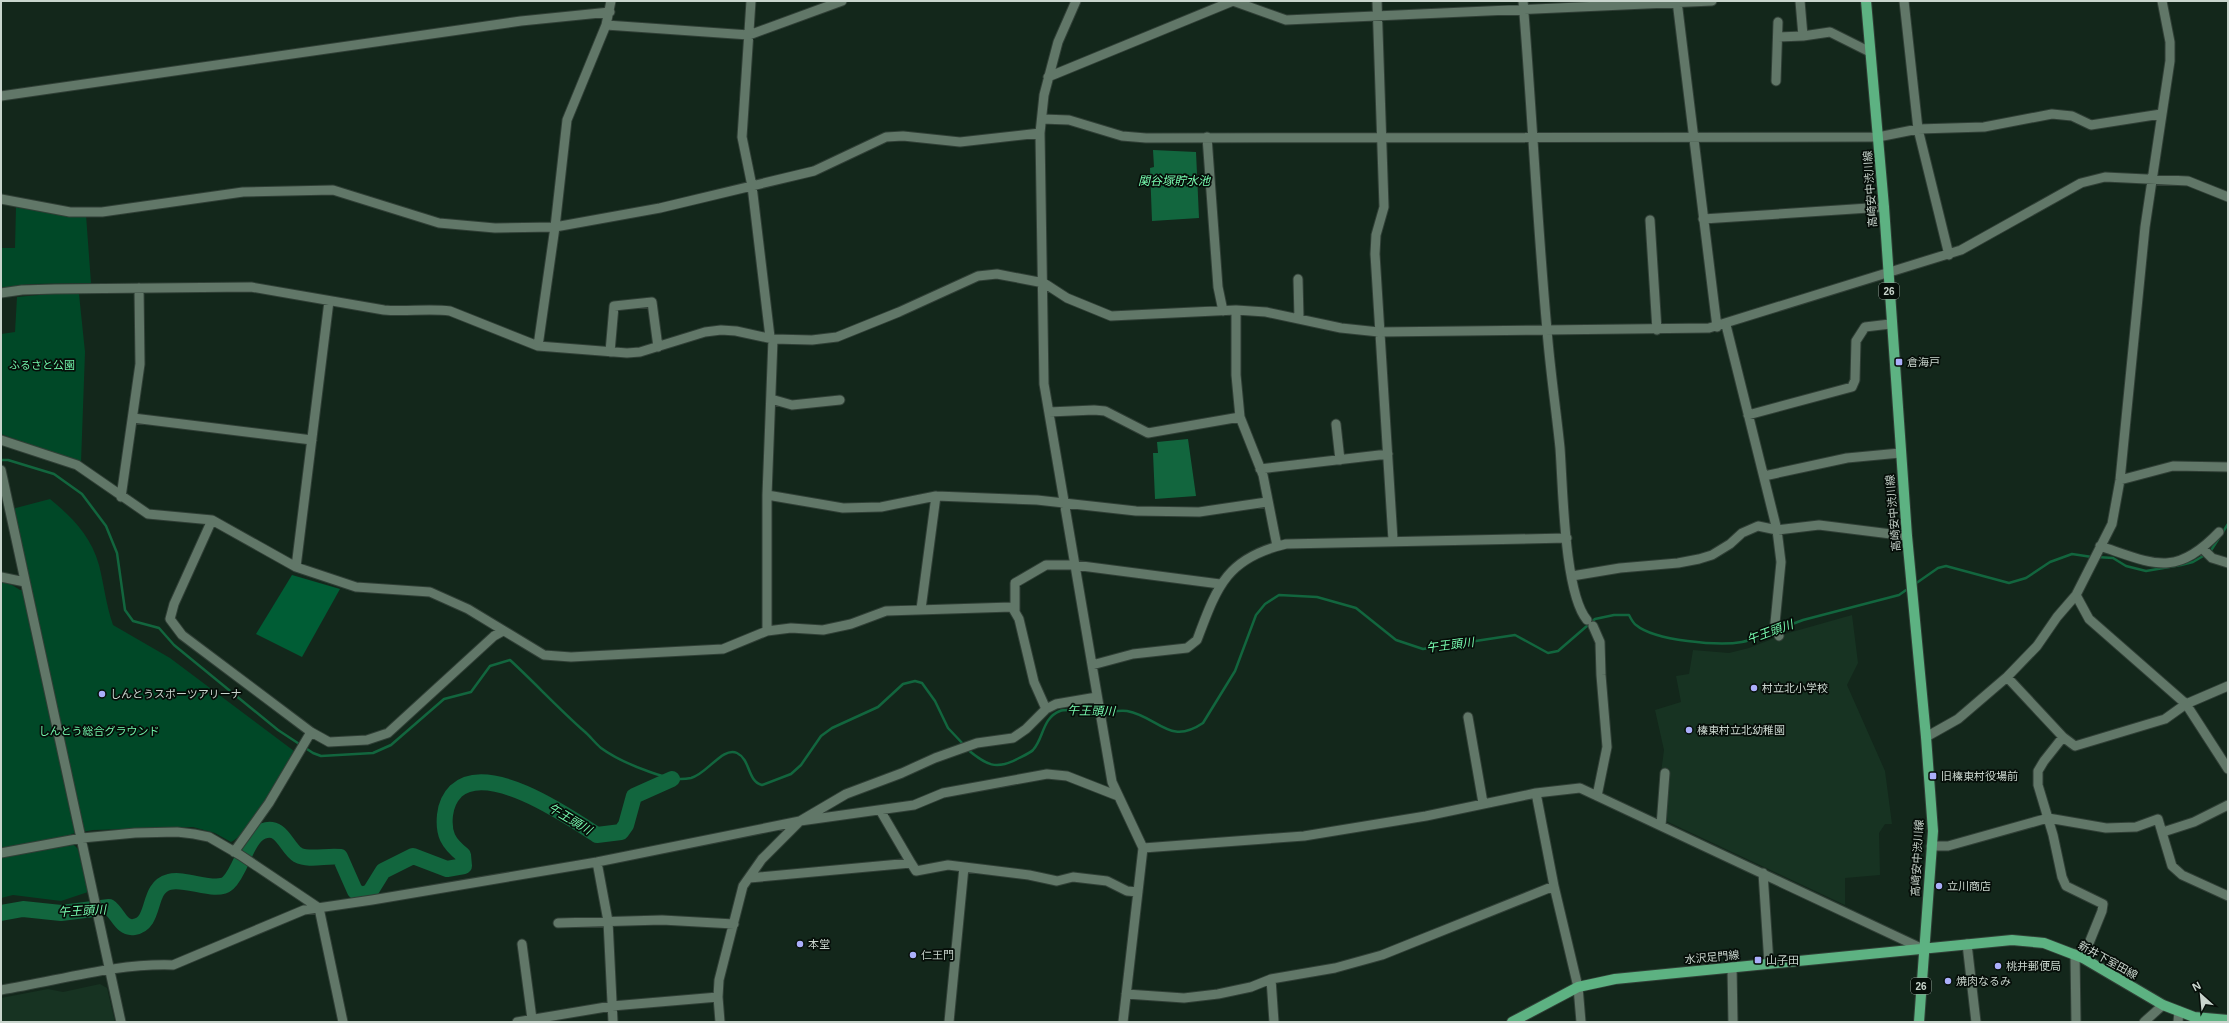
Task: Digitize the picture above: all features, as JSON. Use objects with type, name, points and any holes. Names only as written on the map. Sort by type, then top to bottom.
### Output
[{"type":"main road","name":"高崎安中渋川線","points":[[1866,1],[1884,207],[1890,324],[1900,453],[1926,737],[1932,832],[1919,1022]]},
{"type":"main road","name":"新井下室田線","points":[[1923,949],[2012,940],[2044,943],[2078,956],[2162,1005],[2194,1017],[2228,1020]]},
{"type":"main road","name":"水沢足門線","points":[[1512,1022],[1578,987],[1636,976],[1923,949]]},
{"type":"street","points":[[538,346],[555,227],[567,120],[606,25],[610,12],[611,1]]},
{"type":"street","points":[[751,1],[745,72],[742,137],[752,186],[771,338],[771,399],[767,495],[767,631]]},
{"type":"street","points":[[606,25],[749,35],[842,1]]},
{"type":"street","points":[[1076,1],[1058,42],[1048,78],[1040,133],[1044,283],[1044,384],[1063,503],[1112,782],[1143,848],[1123,1022]]},
{"type":"street","points":[[1048,78],[1233,1],[1286,20],[1523,5],[1712,1]]},
{"type":"street","points":[[1378,1],[1384,207],[1376,235],[1375,254],[1378,332],[1393,540]]},
{"type":"street","points":[[1800,1],[1803,36]]},
{"type":"street","points":[[1904,1],[1918,129],[1949,255]]},
{"type":"street","points":[[1926,737],[1958,718],[2008,677],[2037,646],[2057,617],[2076,595],[2112,524],[2120,480],[2151,178],[2170,61],[2170,42],[2162,1]]},
{"type":"street","points":[[1677,2],[1703,219],[1721,326],[1748,415],[1777,530],[1781,562],[1775,623],[1779,636]]},
{"type":"street","points":[[1523,5],[1547,331],[1567,538],[1572,576],[1580,612],[1590,623],[1600,642],[1607,747],[1597,796]]},
{"type":"street","points":[[1,96],[521,21],[610,12]]},
{"type":"street","points":[[1776,81],[1778,22]]},
{"type":"street","points":[[1778,37],[1803,36],[1830,32],[1870,52]]},
{"type":"street","points":[[1042,119],[1069,120],[1122,136],[1381,138],[1878,138],[1918,129],[1984,127],[2052,114],[2072,116],[2091,125],[2161,114]]},
{"type":"street","points":[[1,199],[70,212],[102,212],[243,192],[333,190],[440,222],[495,228],[555,227],[660,208],[814,171],[886,137],[903,136],[960,142],[1040,133]]},
{"type":"street","points":[[1207,137],[1218,287],[1223,311]]},
{"type":"street","points":[[1,293],[35,289],[251,287],[390,310],[439,309],[450,311],[538,346],[610,352],[640,352],[705,332],[721,330],[736,330],[771,338],[812,340],[837,337],[982,275],[1009,274],[1044,283],[1067,298],[1111,316],[1236,310],[1266,312],[1300,318],[1341,328],[1378,332],[1657,330],[1721,326],[1949,255],[1978,242],[2081,183],[2105,177],[2151,178],[2188,181],[2228,197]]},
{"type":"street","points":[[1703,219],[1884,207]]},
{"type":"street","points":[[1650,220],[1657,330]]},
{"type":"street","points":[[1298,279],[1300,318]]},
{"type":"street","points":[[121,497],[140,364],[139,288]]},
{"type":"street","points":[[296,567],[329,300]]},
{"type":"street","points":[[610,352],[614,306],[652,302],[658,347]]},
{"type":"street","points":[[1236,310],[1236,375],[1240,417],[1260,469],[1277,546]]},
{"type":"street","points":[[1748,415],[1852,387],[1855,380],[1858,335],[1865,327],[1890,324]]},
{"type":"street","points":[[771,399],[792,405],[840,400]]},
{"type":"street","points":[[1049,412],[1105,411],[1148,433],[1240,417]]},
{"type":"street","points":[[133,418],[312,440]]},
{"type":"street","points":[[1336,424],[1340,460]]},
{"type":"street","points":[[1,440],[77,465],[121,497],[148,514],[212,520],[296,567],[356,587],[430,592],[468,609],[544,654],[571,657],[723,649],[767,631],[791,628],[823,630],[851,624],[886,611],[1012,607],[1019,619],[1034,682],[1046,709]]},
{"type":"street","points":[[1764,476],[1847,458],[1900,453]]},
{"type":"street","points":[[1260,469],[1388,454]]},
{"type":"street","points":[[2120,480],[2173,466],[2228,467]]},
{"type":"street","points":[[1,470],[3,487],[82,838],[121,1022]]},
{"type":"street","points":[[767,495],[843,508],[881,507],[936,496],[1037,500],[1136,511],[1199,512],[1267,502]]},
{"type":"street","points":[[921,609],[936,496]]},
{"type":"street","points":[[212,520],[174,604],[170,619],[182,635],[311,732],[330,742],[367,740],[388,733],[494,636],[503,631]]},
{"type":"street","points":[[1572,576],[1620,568],[1678,563],[1699,559],[1712,555],[1730,544],[1742,533],[1758,526],[1777,530],[1819,525],[1907,536]]},
{"type":"street","points":[[2099,548],[2159,563],[2172,564],[2203,549],[2219,532]]},
{"type":"street","points":[[1092,665],[1133,654],[1187,648],[1197,640],[1220,584],[1238,564],[1277,546],[1286,544],[1393,540],[1567,538]]},
{"type":"street","points":[[2203,549],[2212,558],[2228,563]]},
{"type":"street","points":[[1015,612],[1015,583],[1046,565],[1074,565],[1220,584]]},
{"type":"street","points":[[1,577],[25,582]]},
{"type":"street","points":[[2076,595],[2089,619],[2186,704],[2228,769]]},
{"type":"street","points":[[2008,677],[2063,737],[2075,746],[2165,719],[2186,704],[2228,686]]},
{"type":"street","points":[[720,1022],[718,997],[722,967],[744,886],[762,858],[800,822],[846,794],[960,749],[972,745],[1013,738],[1026,729],[1046,709],[1056,704],[1098,700]]},
{"type":"street","points":[[1468,717],[1483,803]]},
{"type":"street","points":[[237,853],[311,732]]},
{"type":"street","points":[[2063,737],[2038,771],[2038,785],[2048,818],[2062,877],[2066,886],[2102,904],[2102,911],[2078,956],[2076,1022]]},
{"type":"street","points":[[1661,826],[1665,773]]},
{"type":"street","points":[[1,990],[151,964],[173,965],[304,910],[597,862],[800,822],[914,805],[943,793],[1046,774],[1067,776],[1118,796]]},
{"type":"street","points":[[1143,848],[1304,836],[1426,816],[1536,793],[1580,788],[1923,949]]},
{"type":"street","points":[[1536,793],[1554,886],[1578,987],[1581,1022]]},
{"type":"street","points":[[2163,832],[2194,822],[2228,805]]},
{"type":"street","points":[[880,810],[916,871],[948,865],[1029,875],[1057,881],[1073,877],[1107,881],[1127,891],[1138,892]]},
{"type":"street","points":[[1931,846],[1948,846],[2048,818],[2106,828],[2136,827],[2158,819],[2172,866],[2182,875],[2228,896]]},
{"type":"street","points":[[1,853],[82,838],[135,833],[177,832],[209,837],[237,853],[319,908],[344,1022]]},
{"type":"street","points":[[597,862],[608,921],[613,1022]]},
{"type":"street","points":[[749,878],[911,863]]},
{"type":"street","points":[[949,1022],[964,867]]},
{"type":"street","points":[[1763,873],[1769,964]]},
{"type":"street","points":[[1126,994],[1184,998],[1218,994],[1251,987],[1271,979],[1335,968],[1382,955],[1554,886]]},
{"type":"street","points":[[558,923],[662,920],[734,924]]},
{"type":"street","points":[[522,944],[532,1019]]},
{"type":"street","points":[[1967,944],[1976,1022]]},
{"type":"street","points":[[1732,967],[1733,1022]]},
{"type":"street","points":[[1271,979],[1274,1022]]},
{"type":"street","points":[[517,1022],[532,1019],[545,1019],[612,1006],[718,997]]},
{"type":"street","points":[[2144,1022],[2162,1005]]},
{"type":"street","points":[[2178,1022],[2179,1011]]},
{"type":"shaded area","points":[[292,575],[340,589],[302,657],[256,634]]},
{"type":"shaded area","points":[[1852,615],[1858,663],[1847,685],[1885,771],[1892,824],[1885,824],[1879,833],[1880,875],[1845,878],[1845,905],[1666,821],[1661,773],[1664,750],[1655,710],[1681,702],[1676,676],[1689,674],[1693,650],[1729,653],[1749,648],[1785,634]]},
{"type":"shaded area","points":[[100,984],[107,988],[115,1022],[1,1022],[1,998],[48,989],[63,992]]},
{"type":"green space","points":[[16,207],[62,215],[86,215],[91,283],[30,284],[1,288],[1,248],[15,248]]},
{"type":"green space","name":"ふるさと公園","points":[[60,293],[79,294],[85,352],[81,463],[1,434],[1,334],[15,332],[17,297]]},
{"type":"green space","name":"しんとう総合グラウンド","points":[[50,499],[80,528],[96,555],[113,625],[170,658],[294,751],[257,814],[239,836],[231,842],[215,833],[193,827],[93,830],[71,834],[74,845],[78,849],[88,892],[61,901],[13,895],[1,898],[1,582],[12,585],[20,590],[31,589],[12,509]]},
{"type":"water","name":"関谷塚貯水池","points":[[1153,150],[1196,152],[1199,218],[1152,221],[1150,168],[1154,167]]},
{"type":"water","points":[[1188,439],[1196,496],[1155,499],[1153,453],[1158,453],[1157,442]]},
{"type":"waterway","points":[[1,460],[8,460],[54,474],[82,494],[106,526],[117,553],[125,610],[133,621],[159,628],[174,645],[278,730],[313,753],[321,756],[373,753],[391,745],[444,699],[471,692],[490,666],[510,660],[601,748],[631,765],[670,778],[691,778],[703,771],[726,753],[732,752],[737,753],[745,760],[751,775],[757,783],[762,785],[791,774],[801,765],[821,736],[832,728],[878,707],[903,684],[915,681],[922,683],[935,701],[948,728],[964,745]]},
{"type":"waterway","name":"午王頭川","points":[[2097,557],[2113,558],[2126,566],[2146,571],[2193,562],[2210,552],[2228,524]]},
{"type":"waterway","name":"午王頭川","points":[[1915,584],[1938,568],[1946,566],[2009,583],[2026,578],[2050,562],[2072,554],[2092,557]]},
{"type":"waterway","name":"午王頭川","points":[[1779,629],[1803,620],[1899,595],[1909,588]]},
{"type":"waterway","name":"午王頭川","points":[[1102,712],[1127,711],[1138,714],[1164,728],[1181,732],[1203,723],[1235,671],[1256,615],[1265,604],[1279,595],[1317,597],[1356,608],[1396,640],[1423,649],[1515,635],[1548,653],[1558,651],[1595,619],[1614,615],[1629,615],[1636,625],[1657,635],[1703,643],[1742,642],[1774,631]]},
{"type":"waterway","name":"午王頭川","points":[[967,749],[986,762],[997,765],[1004,764],[1011,762],[1033,750],[1037,745],[1046,723],[1054,714],[1063,710],[1097,712]]},
{"type":"waterway","name":"午王頭川","points":[[1,913],[23,909],[61,913],[109,907],[126,926],[134,927],[141,924],[146,919],[157,891],[162,885],[176,881],[216,887],[223,886],[228,883],[237,870],[252,840],[257,834],[269,830],[275,831],[279,834],[294,852],[302,857],[340,857],[355,891],[362,895],[370,892],[383,871],[413,856],[447,869],[464,866],[463,855],[450,842],[446,833],[445,815],[451,796],[456,791],[470,783],[487,783],[507,787],[528,795],[567,816],[597,835],[621,832],[626,825],[634,796],[672,779]]},
{"type":"place","name":"倉海戸","points":[[1899,362]]},
{"type":"place","name":"村立北小学校","points":[[1754,688]]},
{"type":"place","name":"しんとうスポーツアリーナ","points":[[102,694]]},
{"type":"place","name":"榛東村立北幼稚園","points":[[1689,730]]},
{"type":"place","name":"旧榛東村役場前","points":[[1933,776]]},
{"type":"place","name":"立川商店","points":[[1939,886]]},
{"type":"place","name":"本堂","points":[[800,944]]},
{"type":"place","name":"仁王門","points":[[913,955]]},
{"type":"place","name":"山子田","points":[[1758,960]]},
{"type":"place","name":"桃井郵便局","points":[[1998,966]]},
{"type":"place","name":"焼肉なるみ","points":[[1948,981]]}]
